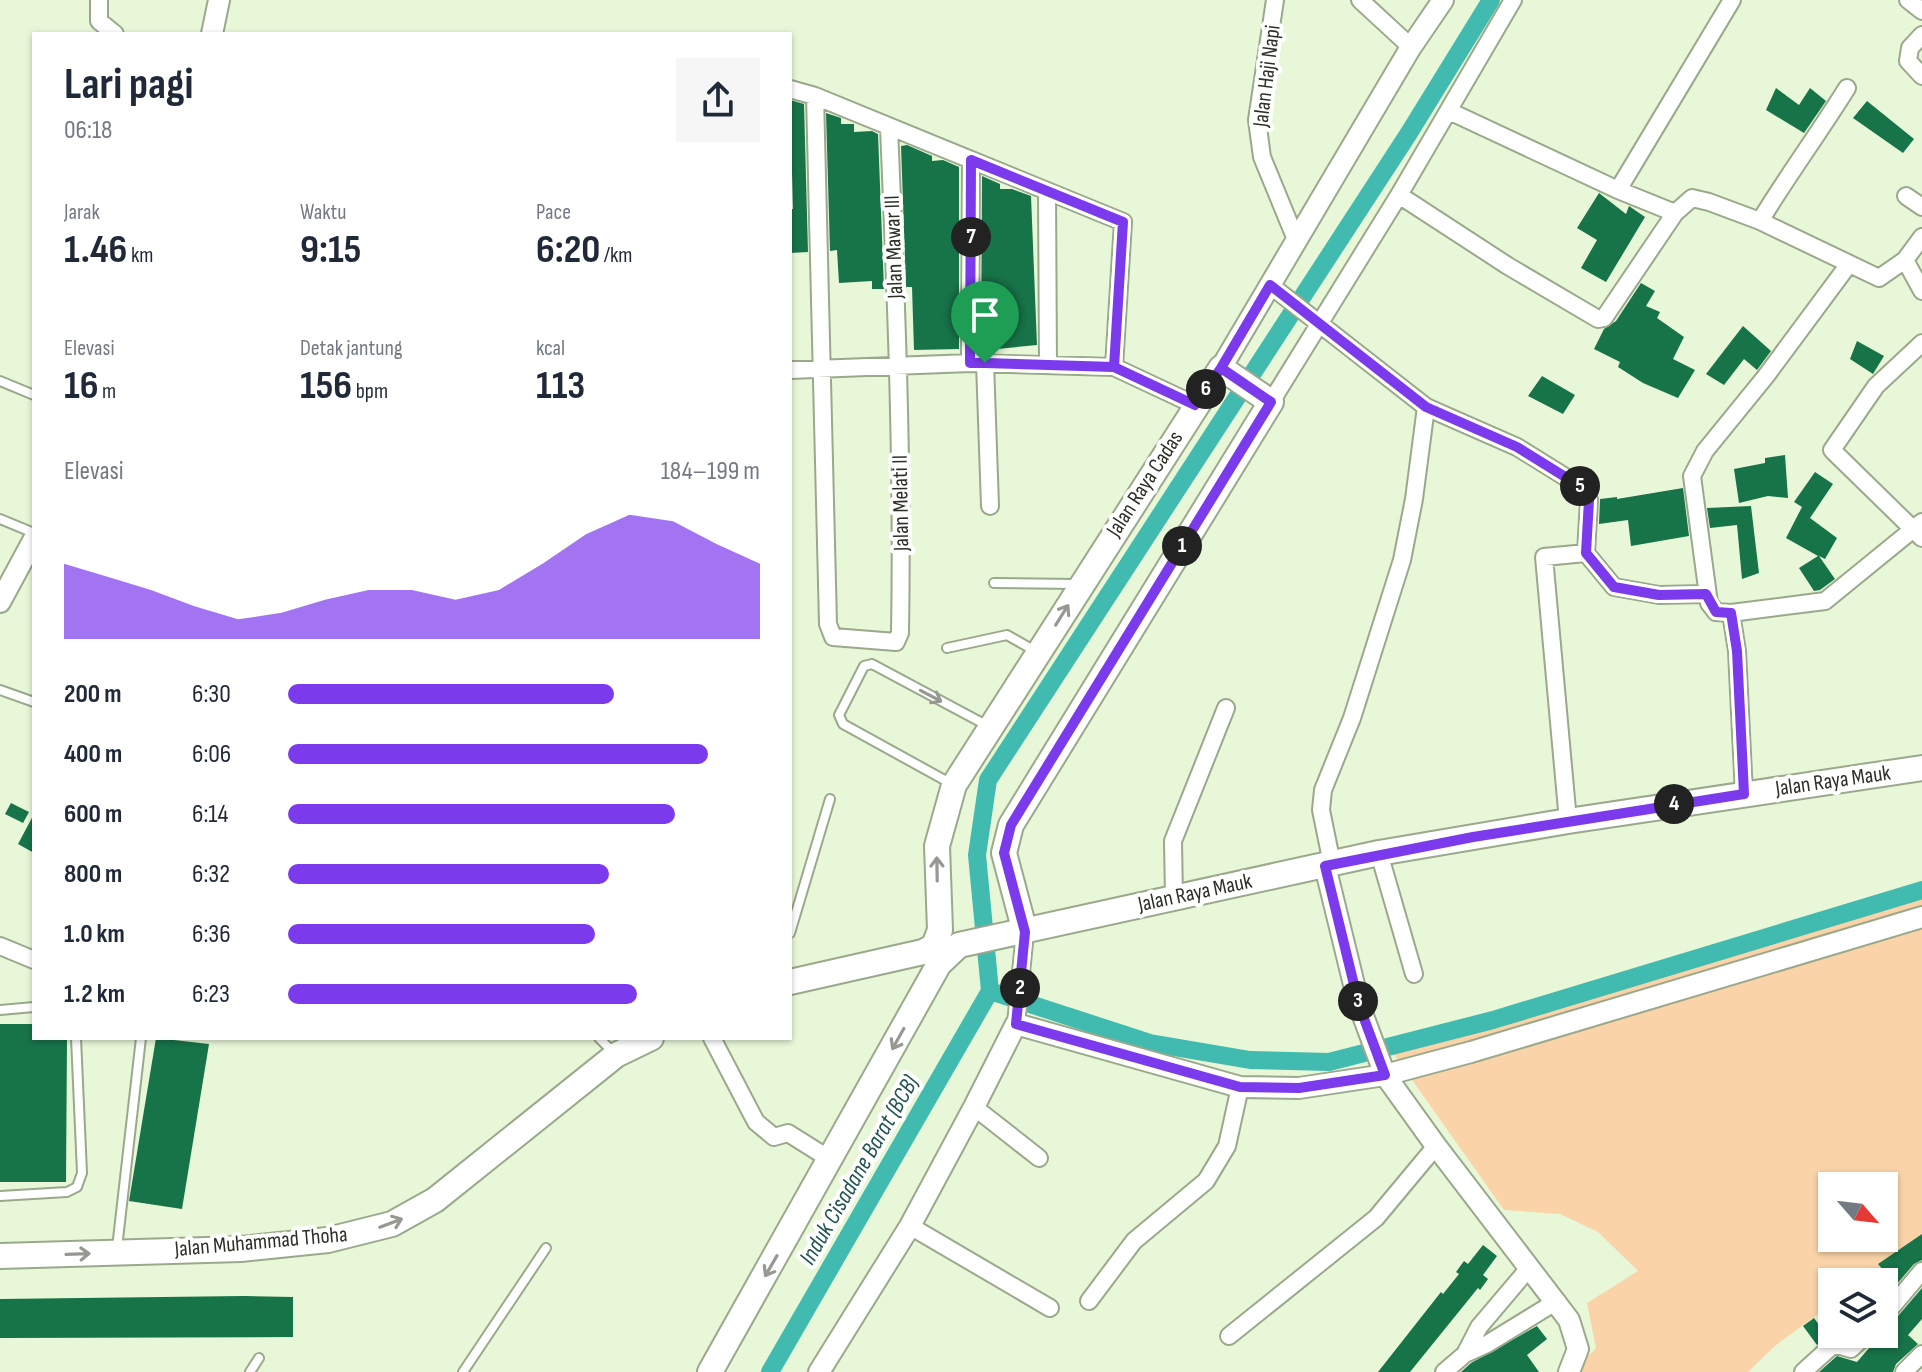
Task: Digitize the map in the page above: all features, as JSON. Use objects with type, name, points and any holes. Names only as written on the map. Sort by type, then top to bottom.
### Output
[{"type":"main road","points":[[1020,938],[1004,853],[1011,825],[1266,400],[1226,372]]},
{"type":"main road","name":"Jalan Raya Cadas","points":[[946,946],[940,930],[937,846],[954,785],[1195,405],[1226,372]]},
{"type":"main road","name":"Jalan Raya Mauk","points":[[946,946],[1020,938],[1174,897],[1379,853],[1922,768]]},
{"type":"main road","points":[[792,982],[946,946]]},
{"type":"main road","points":[[710,1372],[831,1160],[946,946]]},
{"type":"main road","name":"Jalan Muhammad Thoha","points":[[0,1256],[241,1249],[328,1240],[392,1224],[435,1200],[608,1046],[640,1040]]},
{"type":"street","points":[[99,0],[99,21],[113,32]]},
{"type":"street","points":[[212,32],[219,0]]},
{"type":"street","name":"Jalan Haji Napi","points":[[1275,0],[1257,120],[1262,157],[1297,242]]},
{"type":"street","points":[[1360,0],[1411,47]]},
{"type":"street","name":"Jalan Raya Cadas","points":[[1226,372],[1278,291],[1297,242],[1411,47],[1443,0]]},
{"type":"street","points":[[1266,400],[1399,195],[1513,0]]},
{"type":"street","points":[[1618,190],[1732,0]]},
{"type":"street","points":[[1908,0],[1922,11]]},
{"type":"street","points":[[1922,35],[1908,54],[1908,61],[1922,76]]},
{"type":"street","points":[[1760,221],[1847,88]]},
{"type":"street","points":[[792,90],[815,96],[1125,225],[1114,367]]},
{"type":"street","points":[[815,96],[822,370]]},
{"type":"street","points":[[1449,111],[1618,190],[1675,213]]},
{"type":"street","name":"Jalan Mawar III","points":[[889,127],[899,366]]},
{"type":"street","points":[[971,160],[978,363],[990,506]]},
{"type":"street","points":[[1047,192],[1048,364]]},
{"type":"street","points":[[1399,195],[1508,266],[1598,319],[1604,318],[1675,213],[1688,199],[1696,198],[1760,221],[1879,278],[1905,260],[1922,237]]},
{"type":"street","points":[[1906,196],[1922,207]]},
{"type":"street","points":[[1905,260],[1922,291]]},
{"type":"street","points":[[1849,264],[1766,376],[1705,451],[1692,476],[1706,594],[1716,612],[1731,613],[1825,601],[1920,529],[1832,450],[1876,386],[1922,343]]},
{"type":"street","points":[[1278,291],[1426,407],[1517,447],[1583,488],[1589,500],[1586,553],[1614,587],[1659,595],[1706,594]]},
{"type":"street","points":[[792,370],[978,363],[1114,367],[1195,405]]},
{"type":"street","name":"Jalan Melati II","points":[[822,370],[828,624],[833,637],[896,642],[899,639],[902,552],[899,366]]},
{"type":"street","points":[[1426,407],[1414,499],[1402,560],[1352,718],[1323,790],[1321,810],[1328,865],[1363,1014],[1382,1068],[1436,1146],[1569,1320],[1578,1349],[1569,1372]]},
{"type":"street","points":[[0,602],[32,540]]},
{"type":"street","points":[[1568,821],[1544,557],[1586,553]]},
{"type":"street","points":[[1731,613],[1737,651],[1744,794]]},
{"type":"street","points":[[1174,897],[1173,841],[1226,708]]},
{"type":"street","points":[[1379,853],[1414,974]]},
{"type":"street","points":[[1016,1016],[1240,1087],[1299,1088],[1486,1048],[1922,917]]},
{"type":"street","points":[[819,1372],[910,1226],[974,1107],[1016,1016],[1020,938]]},
{"type":"street","points":[[0,946],[32,959]]},
{"type":"street","points":[[713,1040],[756,1122],[774,1137],[788,1133],[831,1160]]},
{"type":"street","points":[[1089,1301],[1134,1241],[1206,1181],[1227,1146],[1240,1087]]},
{"type":"street","points":[[974,1107],[1039,1158]]},
{"type":"street","points":[[1229,1336],[1376,1218],[1436,1146]]},
{"type":"street","points":[[910,1226],[1050,1308]]},
{"type":"street","points":[[1465,1354],[1479,1327],[1529,1268]]},
{"type":"street","points":[[1898,1299],[1922,1271]]},
{"type":"street","points":[[1444,1372],[1465,1354],[1557,1301]]},
{"type":"street","points":[[1803,1372],[1830,1348]]},
{"type":"street","points":[[1904,1372],[1922,1354]]},
{"type":"lane","points":[[0,381],[32,394]]},
{"type":"lane","points":[[0,519],[32,535]]},
{"type":"lane","points":[[994,583],[1081,584]]},
{"type":"lane","points":[[947,648],[1007,635],[1037,653]]},
{"type":"lane","points":[[954,785],[843,724],[839,715],[864,666],[872,664],[990,727]]},
{"type":"lane","points":[[0,690],[32,701]]},
{"type":"lane","points":[[792,926],[830,799]]},
{"type":"lane","points":[[0,1010],[32,1007]]},
{"type":"lane","points":[[0,1196],[67,1192],[77,1187],[82,1173],[76,1040]]},
{"type":"lane","points":[[116,1253],[141,1040]]},
{"type":"lane","points":[[463,1372],[546,1248]]},
{"type":"lane","points":[[250,1372],[259,1358]]},
{"type":"shaded area","points":[[1922,894],[1922,1237],[1880,1268],[1818,1268],[1818,1314],[1776,1345],[1748,1372],[1573,1372],[1596,1348],[1587,1303],[1638,1271],[1598,1232],[1560,1214],[1504,1210],[1393,1053]]},
{"type":"building","points":[[1776,88],[1799,105],[1810,88],[1826,101],[1804,133],[1766,110]]},
{"type":"building","points":[[792,101],[804,104],[808,252],[792,253]]},
{"type":"building","points":[[1867,101],[1914,139],[1903,153],[1853,118]]},
{"type":"building","points":[[826,113],[841,118],[841,124],[854,124],[854,132],[872,131],[878,134],[884,289],[872,289],[872,281],[839,283],[837,250],[830,251]]},
{"type":"building","points":[[907,145],[932,156],[932,161],[943,160],[959,167],[959,349],[914,350],[912,287],[906,287],[901,146]]},
{"type":"building","points":[[982,176],[1000,184],[1000,189],[1012,189],[1031,196],[1037,345],[987,350],[987,347],[981,347]]},
{"type":"building","points":[[1599,193],[1626,214],[1629,206],[1645,217],[1606,282],[1581,268],[1597,240],[1577,228]]},
{"type":"building","points":[[1641,283],[1655,291],[1646,306],[1660,312],[1657,318],[1684,337],[1673,359],[1695,370],[1678,398],[1643,383],[1618,367],[1620,362],[1594,349],[1604,329],[1616,321]]},
{"type":"building","points":[[1743,326],[1771,351],[1757,370],[1744,359],[1724,385],[1706,374]]},
{"type":"building","points":[[1857,341],[1884,356],[1873,374],[1850,359]]},
{"type":"building","points":[[1542,376],[1575,395],[1563,414],[1528,396]]},
{"type":"building","points":[[1785,455],[1788,498],[1768,496],[1739,503],[1734,469],[1765,463],[1765,458]]},
{"type":"building","points":[[1815,472],[1833,484],[1810,518],[1837,538],[1825,559],[1819,556],[1835,579],[1814,591],[1799,568],[1818,556],[1786,538],[1802,507],[1794,502]]},
{"type":"building","points":[[1683,488],[1689,536],[1631,546],[1628,520],[1599,524],[1600,499]]},
{"type":"building","points":[[1751,506],[1759,573],[1742,579],[1737,525],[1710,528],[1707,508]]},
{"type":"building","points":[[11,803],[29,812],[23,823],[5,814]]},
{"type":"building","points":[[32,818],[32,852],[18,844]]},
{"type":"building","points":[[0,1024],[32,1024],[32,1040],[67,1040],[66,1182],[0,1182]]},
{"type":"building","points":[[156,1040],[209,1044],[182,1209],[129,1201]]},
{"type":"building","points":[[1922,1234],[1922,1260],[1914,1264],[1898,1283],[1898,1268],[1881,1268],[1878,1264]]},
{"type":"building","points":[[1483,1245],[1497,1256],[1483,1275],[1488,1279],[1480,1290],[1478,1288],[1410,1372],[1378,1372],[1441,1292],[1443,1294],[1459,1274],[1456,1272],[1464,1261],[1468,1264]]},
{"type":"building","points":[[1922,1288],[1922,1319],[1908,1335],[1918,1344],[1896,1364],[1893,1372],[1819,1372],[1837,1356],[1857,1362],[1869,1348],[1898,1348],[1898,1316]]},
{"type":"building","points":[[293,1297],[293,1337],[0,1338],[0,1299]]},
{"type":"building","points":[[1814,1318],[1818,1324],[1817,1345],[1803,1326]]},
{"type":"building","points":[[1537,1326],[1547,1339],[1527,1355],[1539,1372],[1461,1372],[1471,1363]]},
{"type":"waterway","points":[[990,991],[977,855],[988,780],[1409,133],[1491,0]]},
{"type":"waterway","points":[[990,991],[1150,1043],[1250,1060],[1329,1062],[1493,1020],[1922,890]]},
{"type":"waterway","name":"Induk Cisadane Barat (BCB)","points":[[770,1372],[990,991]]},
{"type":"route","points":[[985,363],[970,363],[971,160],[1123,222],[1114,367],[1178,396],[1195,405],[1221,368],[1270,285],[1426,407],[1517,447],[1583,488],[1589,500],[1586,553],[1614,587],[1659,595],[1706,594],[1716,612],[1731,613],[1737,651],[1744,794],[1379,853],[1325,866],[1359,1005],[1385,1075],[1299,1088],[1240,1087],[1016,1024],[1025,932],[1004,853],[1011,825],[1271,402],[1221,368],[1195,405],[1114,367],[985,363]]}]
